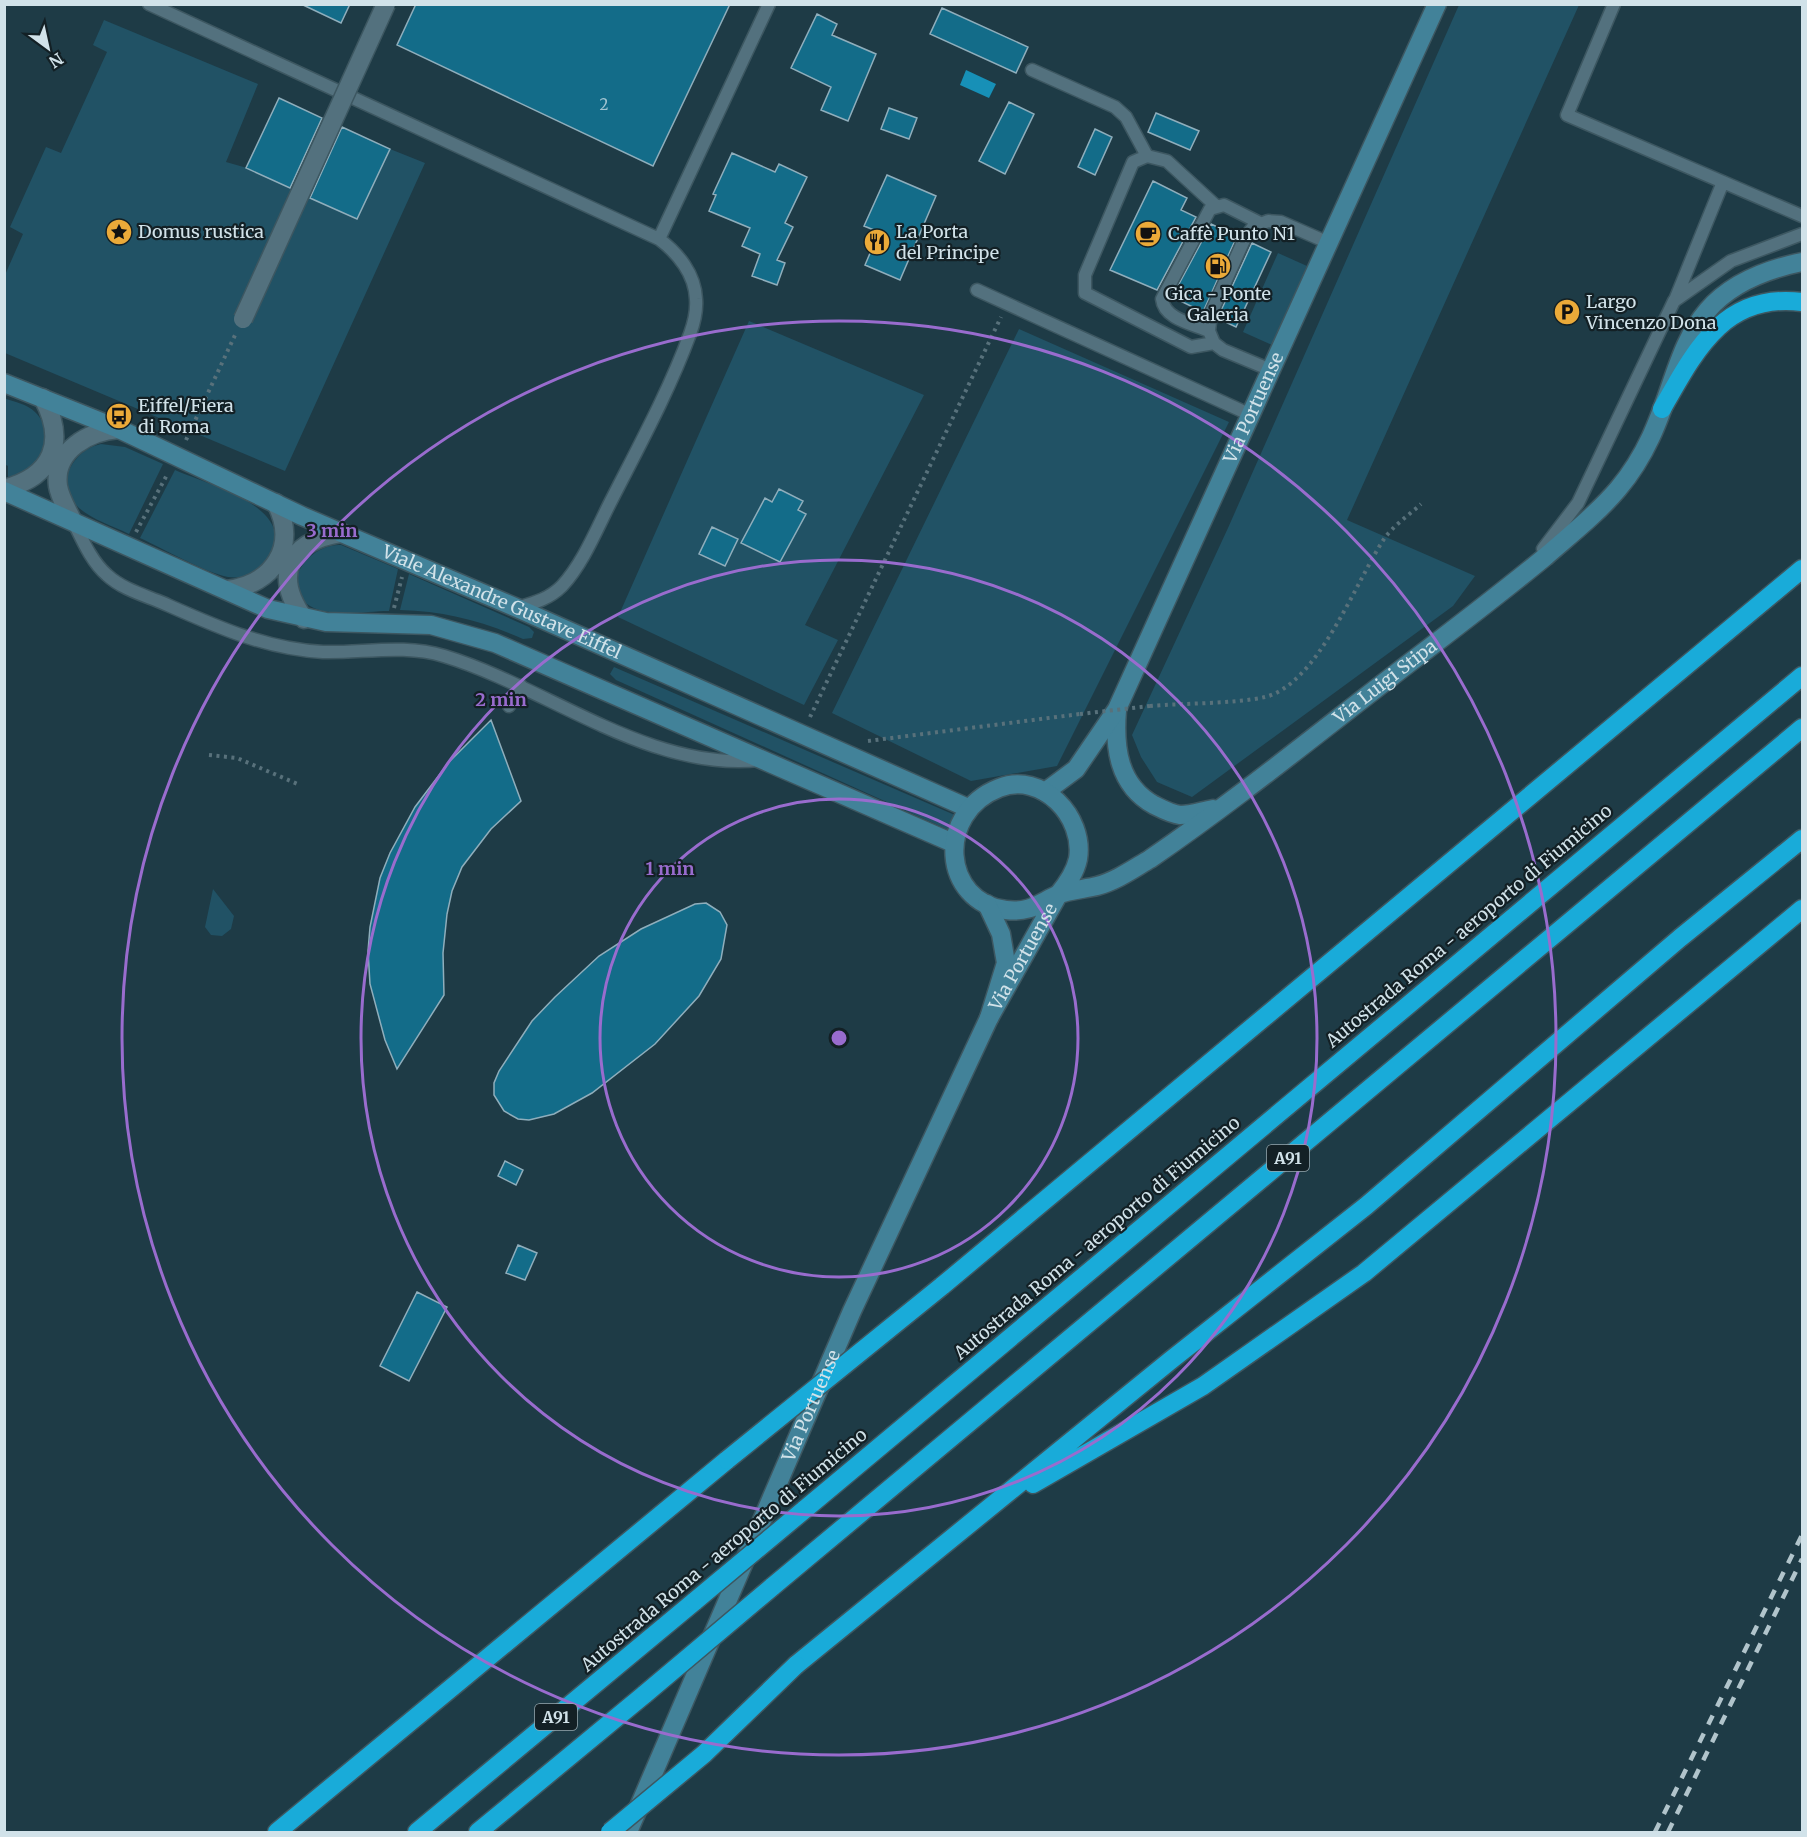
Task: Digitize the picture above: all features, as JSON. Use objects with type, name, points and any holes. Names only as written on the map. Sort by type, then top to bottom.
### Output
[{"type":"highway","points":[[1662,409],[1696,349],[1725,320],[1739,312],[1767,303],[1803,302]]},
{"type":"highway","points":[[277,1833],[727,1460],[942,1286],[1803,569]]},
{"type":"highway","name":"Autostrada Roma - aeroporto di Fiumicino","points":[[417,1833],[1803,676]]},
{"type":"highway","name":"A91","points":[[478,1833],[1803,728]]},
{"type":"highway","points":[[610,1833],[704,1754],[796,1665],[1366,1206],[1680,938],[1803,839]]},
{"type":"highway","points":[[987,1510],[1203,1386],[1364,1273],[1803,909]]},
{"type":"highway","points":[[265,1833],[414,1719]]},
{"type":"main road","name":"Via Portuense","points":[[1045,792],[1076,769],[1117,709],[1437,4]]},
{"type":"main road","name":"Via Luigi Stipa","points":[[1058,895],[1098,886],[1123,875],[1169,845],[1503,592],[1582,525],[1617,490],[1644,451],[1687,340],[1708,307],[1742,281],[1764,272],[1803,262]]},
{"type":"main road","name":"Viale Alexandre Gustave Eiffel","points":[[4,383],[119,429],[340,533],[518,608],[968,808]]},
{"type":"main road","points":[[4,490],[259,605],[304,619],[334,623],[424,625],[477,637],[953,843]]},
{"type":"main road","points":[[1117,709],[1118,756],[1129,783],[1141,796],[1167,812],[1178,815],[1219,807]]},
{"type":"main road","name":"Via Portuense","points":[[628,1833],[852,1311],[989,1018],[1058,895],[1071,879],[1078,860],[1079,840],[1073,820],[1062,804],[1045,792],[1025,786],[1004,786],[984,794],[968,808],[958,825],[953,843],[954,861],[961,878],[972,893],[987,903],[1005,910],[1024,910],[1042,905],[1058,895]]},
{"type":"main road","name":"Via Portuense","points":[[987,903],[1001,934],[1006,963],[989,1018]]},
{"type":"street","points":[[243,319],[386,4]]},
{"type":"street","points":[[4,490],[34,476],[53,452],[55,432],[43,398]]},
{"type":"street","points":[[72,520],[58,486],[59,469],[64,457],[73,446],[89,436],[119,429]]},
{"type":"street","points":[[227,590],[254,583],[267,574],[279,559],[285,539],[285,529],[276,503]]},
{"type":"street","points":[[304,619],[292,600],[287,585],[291,562],[297,552],[312,541],[340,533]]},
{"type":"lane","points":[[149,4],[659,238],[675,252],[694,286],[696,308],[691,333],[640,445],[578,564],[564,584],[549,597],[518,608]]},
{"type":"lane","points":[[659,238],[769,4]]},
{"type":"lane","points":[[1614,4],[1567,115],[1803,216]]},
{"type":"lane","points":[[1032,70],[1115,108],[1126,117],[1147,156]]},
{"type":"lane","points":[[1214,343],[1191,346],[1085,293],[1085,275],[1133,162],[1147,156],[1167,161],[1216,206]]},
{"type":"lane","points":[[1503,592],[1557,534],[1573,512],[1674,301],[1724,182]]},
{"type":"lane","points":[[1209,331],[1168,314],[1163,307],[1162,299],[1210,209],[1224,205],[1260,223],[1281,222],[1329,243]]},
{"type":"lane","points":[[1260,223],[1244,240],[1211,313],[1209,331],[1214,343],[1228,352],[1271,370]]},
{"type":"lane","points":[[1674,301],[1731,261],[1803,234]]},
{"type":"lane","points":[[977,290],[1251,415]]},
{"type":"lane","points":[[72,520],[94,560],[114,580],[249,639],[311,651],[394,649],[423,651],[461,662],[521,686],[667,750],[720,761],[763,760]]},
{"type":"lane","points":[[509,706],[521,686]]},
{"type":"path","points":[[810,717],[1007,304]]},
{"type":"path","points":[[184,443],[243,319]]},
{"type":"path","points":[[135,536],[169,471]]},
{"type":"path","points":[[868,741],[1150,706],[1256,698],[1286,687],[1314,659],[1386,538],[1421,504]]},
{"type":"path","points":[[393,612],[403,572]]},
{"type":"path","points":[[209,755],[237,758],[300,785]]},
{"type":"shaded area","points":[[1459,5],[1579,5],[1347,520],[1475,576],[1453,606],[1192,797],[1157,782],[1141,757],[1132,735],[1228,528]]},
{"type":"shaded area","points":[[104,20],[258,84],[226,162],[247,168],[357,219],[390,149],[425,163],[285,471],[5,353],[5,275],[23,234],[10,227],[46,147],[61,153],[107,52],[93,45]]},
{"type":"shaded area","points":[[1278,253],[1307,266],[1272,345],[1243,332]]},
{"type":"shaded area","points":[[749,321],[924,395],[805,625],[838,640],[804,705],[618,617]]},
{"type":"shaded area","points":[[1019,329],[1229,422],[1057,766],[971,781],[832,713]]},
{"type":"shaded area","points":[[4,398],[32,409],[46,432],[42,452],[36,461],[28,469],[8,477],[8,466],[4,464]]},
{"type":"shaded area","points":[[101,444],[125,447],[163,464],[129,534],[79,508],[67,490],[69,470],[74,461],[82,453]]},
{"type":"shaded area","points":[[175,470],[230,492],[249,502],[264,514],[274,528],[275,545],[262,568],[238,577],[219,575],[140,538]]},
{"type":"shaded area","points":[[341,545],[398,569],[389,611],[328,612],[310,606],[301,598],[296,588],[301,567],[318,551],[329,546]]},
{"type":"shaded area","points":[[409,574],[529,627],[534,632],[532,638],[523,639],[478,622],[448,615],[400,610]]},
{"type":"shaded area","points":[[614,667],[957,816],[951,831],[616,680],[610,674]]},
{"type":"shaded area","points":[[213,889],[234,916],[231,929],[222,936],[211,935],[205,927]]},
{"type":"water","points":[[966,70],[996,84],[989,98],[960,85]]},
{"type":"building","points":[[301,4],[350,4],[341,23]]},
{"type":"building","points":[[416,4],[730,4],[653,166],[397,45]]},
{"type":"building","points":[[942,8],[1028,47],[1016,73],[930,34]]},
{"type":"building","points":[[817,14],[837,24],[832,35],[876,54],[848,121],[821,110],[831,87],[791,68]]},
{"type":"building","points":[[279,98],[322,118],[290,188],[246,168]]},
{"type":"building","points":[[1009,102],[1034,114],[1005,174],[979,161]]},
{"type":"building","points":[[889,108],[917,118],[909,139],[881,129]]},
{"type":"building","points":[[1156,113],[1199,131],[1190,150],[1148,132]]},
{"type":"building","points":[[342,127],[390,149],[357,219],[310,198]]},
{"type":"building","points":[[1095,129],[1112,137],[1095,175],[1078,167]]},
{"type":"building","points":[[732,153],[775,172],[779,164],[807,177],[785,223],[793,227],[777,260],[785,263],[777,285],[752,276],[760,254],[742,246],[750,228],[709,211],[716,195],[713,194]]},
{"type":"building","points":[[887,175],[936,196],[900,280],[865,265],[879,232],[864,226]]},
{"type":"building","name":"Caffè Punto N1","points":[[1153,181],[1187,198],[1181,210],[1196,217],[1157,290],[1110,270]]},
{"type":"building","points":[[1211,224],[1237,236],[1203,312],[1172,297]]},
{"type":"building","points":[[1252,243],[1271,252],[1236,327],[1219,319],[1219,315]]},
{"type":"building","points":[[779,489],[803,501],[798,510],[806,514],[780,562],[741,543],[765,498],[772,502]]},
{"type":"building","points":[[712,527],[738,539],[725,566],[699,554]]},
{"type":"building","points":[[491,720],[521,801],[491,829],[462,867],[452,891],[447,914],[443,953],[444,995],[397,1069],[385,1040],[370,984],[368,951],[370,927],[380,878],[390,853],[415,807],[449,762]]},
{"type":"building","points":[[706,903],[720,912],[727,925],[721,959],[699,996],[655,1044],[592,1093],[554,1114],[529,1120],[518,1119],[504,1111],[494,1095],[494,1083],[499,1071],[532,1021],[555,997],[599,956],[641,929],[695,904]]},
{"type":"building","points":[[505,1161],[523,1170],[516,1185],[498,1176]]},
{"type":"building","points":[[518,1245],[537,1253],[525,1280],[506,1273]]},
{"type":"building","points":[[417,1292],[447,1307],[409,1381],[380,1366]]},
{"type":"railway","points":[[1655,1832],[1802,1535]]},
{"type":"railway","points":[[1668,1832],[1802,1559]]},
{"type":"place","name":"Domus rustica","points":[[119,232]]},
{"type":"place","name":"Caffè Punto N1","points":[[1148,234]]},
{"type":"place","name":"La Porta del Principe","points":[[877,242]]},
{"type":"place","name":"Gica - Ponte Galeria","points":[[1218,266]]},
{"type":"place","name":"Largo Vincenzo Dona","points":[[1567,312]]},
{"type":"place","name":"Eiffel/Fiera di Roma","points":[[119,416]]}]
